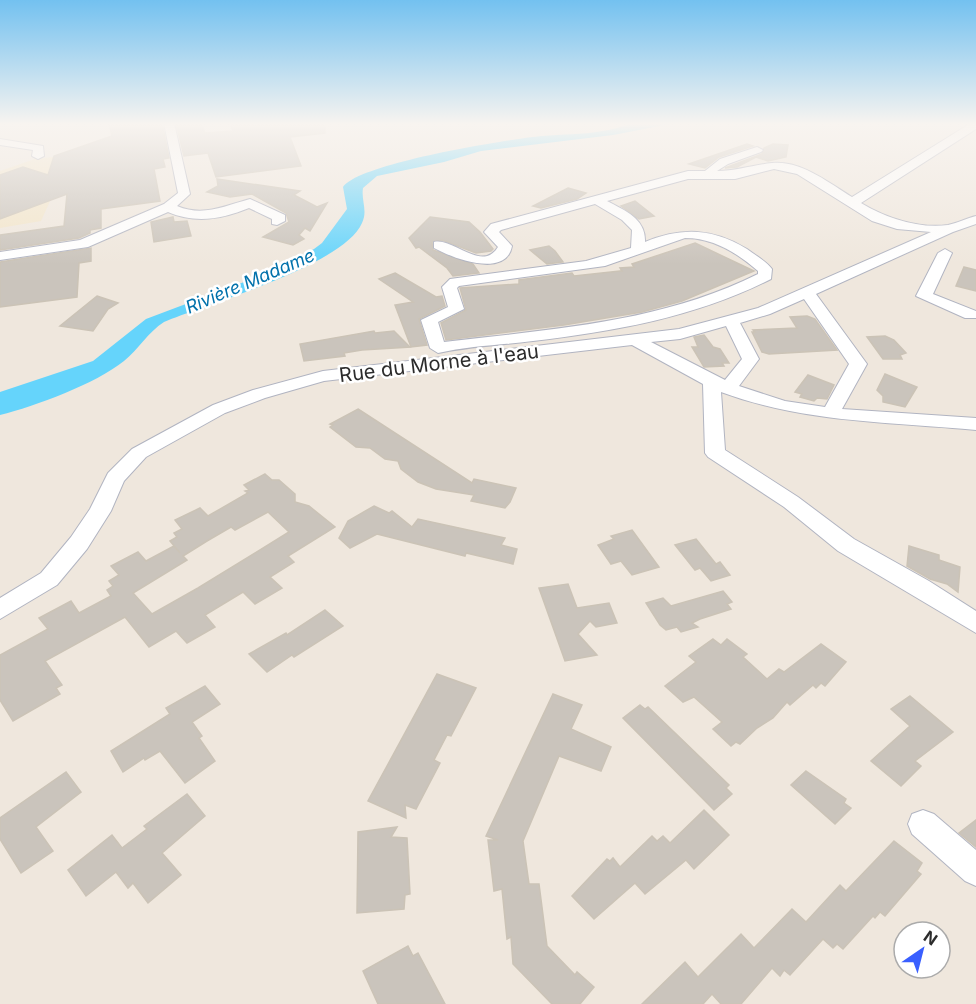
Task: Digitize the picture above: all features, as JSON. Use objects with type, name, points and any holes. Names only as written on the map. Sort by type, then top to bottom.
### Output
[{"type":"street","points":[[0,256],[83,244],[168,207],[184,194],[179,170]]},
{"type":"street","points":[[709,174],[710,170]]},
{"type":"street","points":[[439,245],[473,260],[490,260],[504,251],[505,246],[491,232],[496,227],[688,175],[735,175],[757,170]]},
{"type":"street","points":[[798,170],[877,218],[897,225],[948,230]]},
{"type":"street","points":[[854,205],[858,198],[903,170]]},
{"type":"street","points":[[597,200],[627,217],[639,229],[638,251]]},
{"type":"street","points":[[168,207],[187,215],[222,214],[250,203],[280,218],[277,221]]},
{"type":"street","name":"Rue du Morne à l'eau","points":[[0,610],[48,579],[79,543],[100,511],[115,478],[139,453],[219,409],[259,394],[323,376],[680,334],[764,311],[976,219]]},
{"type":"street","points":[[384,354],[438,348],[584,329],[662,316],[711,303],[766,276],[765,269],[751,257],[707,236],[681,235],[606,262],[455,282],[450,287],[456,309],[429,320],[438,348]]},
{"type":"street","points":[[945,253],[924,296],[971,315]]},
{"type":"street","points":[[807,292],[858,364],[831,412]]},
{"type":"street","points":[[731,321],[752,359],[720,385],[715,453],[791,502],[846,545],[921,587],[976,623]]},
{"type":"street","points":[[584,329],[596,345]]},
{"type":"street","points":[[636,340],[668,360],[720,385],[784,406],[831,412],[976,423]]},
{"type":"street","points":[[923,824],[976,870]]},
{"type":"shaded area","points":[[77,170],[56,188],[41,221],[0,228],[0,171]]},
{"type":"water","name":"Rivière Madame","points":[[374,170],[406,170],[377,176],[363,188],[362,223],[350,239],[330,254],[272,282],[164,322],[112,370],[82,386],[0,415],[0,392],[93,361],[146,319],[252,279],[314,249],[322,243],[347,209],[343,187],[355,178]]},
{"type":"building","points":[[15,170],[32,170],[48,175],[50,170],[154,170],[160,201],[101,209],[101,228],[90,230],[90,233],[79,238],[0,250],[0,235],[64,226],[67,194],[0,219],[0,175]]},
{"type":"building","points":[[214,170],[271,170],[216,177]]},
{"type":"building","points":[[217,179],[300,191],[294,195],[317,207],[327,203],[310,231],[305,228],[299,235],[304,239],[293,245],[263,237],[289,222],[286,213],[252,194],[230,197],[207,192],[218,186]]},
{"type":"building","points":[[568,188],[586,193],[577,199],[541,208],[533,206]]},
{"type":"building","points":[[635,201],[654,216],[639,219],[621,206]]},
{"type":"building","points":[[173,217],[174,222],[187,221],[191,236],[154,242],[151,222]]},
{"type":"building","points":[[430,217],[469,222],[480,232],[493,249],[491,251],[476,253],[442,240],[432,242],[433,250],[473,264],[479,273],[453,276],[447,268],[419,247],[416,248],[409,238]]},
{"type":"building","points":[[695,243],[754,271],[682,301],[642,312],[564,325],[446,340],[441,323],[466,310],[460,288],[519,284],[519,280],[572,273],[574,276],[622,271],[620,268],[634,267],[632,264]]},
{"type":"building","points":[[549,246],[563,262],[547,264],[530,250]]},
{"type":"building","points":[[91,248],[91,261],[79,263],[77,297],[0,307],[0,262]]},
{"type":"building","points":[[964,267],[976,270],[976,291],[956,286]]},
{"type":"building","points":[[395,273],[436,297],[442,296],[445,306],[419,319],[427,345],[411,347],[395,305],[413,302],[379,279]]},
{"type":"building","points":[[97,296],[118,303],[108,309],[93,331],[60,326]]},
{"type":"building","points":[[807,316],[815,319],[837,350],[769,354],[762,352],[753,330],[797,328],[790,317]]},
{"type":"building","points":[[374,331],[375,333],[394,331],[410,347],[362,350],[344,353],[345,356],[304,361],[300,344]]},
{"type":"building","points":[[704,335],[713,347],[720,349],[729,363],[722,363],[724,366],[704,367],[692,347],[698,347],[694,337]]},
{"type":"building","points":[[885,336],[894,340],[906,353],[900,355],[902,359],[883,359],[867,337]]},
{"type":"building","points":[[885,374],[917,387],[905,407],[883,402],[883,396],[877,390]]},
{"type":"building","points":[[808,375],[834,385],[827,399],[817,398],[814,401],[800,397],[802,394],[795,392]]},
{"type":"building","points":[[358,409],[472,483],[474,479],[516,488],[510,502],[505,508],[471,501],[474,495],[436,489],[418,482],[401,469],[398,461],[385,459],[370,448],[356,447],[330,427],[333,425],[330,424]]},
{"type":"building","points":[[265,474],[272,480],[279,480],[295,494],[295,502],[309,506],[335,527],[288,556],[294,562],[270,577],[282,588],[255,604],[243,592],[205,615],[215,627],[187,643],[176,631],[149,647],[125,617],[45,661],[62,685],[56,688],[60,694],[13,721],[0,700],[0,655],[48,629],[39,618],[71,601],[79,613],[111,596],[107,590],[113,586],[109,581],[119,575],[111,566],[138,552],[146,561],[174,546],[180,553],[170,541],[177,537],[174,533],[182,529],[175,520],[200,508],[208,516],[248,493],[245,491],[249,490],[244,485]],"holes":[[[268,512],[289,532],[152,614],[133,593],[187,560],[183,556],[207,541],[231,527],[235,530]]]},
{"type":"building","points":[[374,506],[389,513],[392,511],[412,527],[418,519],[505,538],[501,545],[517,549],[513,564],[466,553],[465,556],[377,534],[350,548],[339,538],[348,521]]},
{"type":"building","points":[[632,530],[659,567],[632,575],[621,561],[611,564],[598,545],[614,539],[611,536]]},
{"type":"building","points":[[696,539],[716,564],[720,562],[730,575],[711,581],[700,568],[695,570],[675,545]]},
{"type":"building","points":[[909,546],[939,555],[939,560],[960,567],[958,592],[947,584],[930,579],[907,566]]},
{"type":"building","points":[[568,584],[577,608],[609,603],[617,623],[596,627],[590,621],[578,634],[597,655],[565,661],[539,588]]},
{"type":"building","points":[[723,591],[732,602],[727,604],[731,609],[700,619],[692,623],[698,627],[681,632],[677,627],[666,630],[660,625],[646,603],[663,598],[671,606]]},
{"type":"building","points":[[325,610],[343,626],[294,657],[292,655],[267,672],[249,654],[286,633],[287,635]]},
{"type":"building","points":[[713,639],[721,645],[727,639],[747,654],[743,657],[767,679],[779,669],[784,672],[821,644],[846,662],[825,686],[821,683],[816,688],[813,685],[790,705],[787,702],[773,718],[757,728],[740,744],[736,742],[731,746],[713,729],[722,722],[694,697],[683,702],[665,686],[696,662],[689,656]]},
{"type":"building","points":[[437,674],[476,688],[451,736],[447,735],[434,760],[440,763],[416,809],[405,805],[406,818],[368,801]]},
{"type":"building","points":[[205,686],[220,704],[192,722],[202,736],[199,738],[215,761],[185,783],[160,751],[145,760],[144,758],[123,772],[111,751],[170,714],[166,708]]},
{"type":"building","points":[[553,694],[582,705],[571,729],[611,747],[601,771],[559,756],[523,841],[529,884],[539,884],[547,946],[575,975],[577,972],[594,987],[580,1004],[552,1004],[513,964],[511,937],[507,939],[502,889],[494,891],[488,840],[498,840],[486,836]]},
{"type":"building","points":[[910,696],[953,732],[915,761],[921,766],[901,786],[871,761],[910,726],[891,709]]},
{"type":"building","points":[[640,705],[645,709],[648,707],[729,785],[726,788],[732,794],[714,810],[623,718]]},
{"type":"building","points":[[806,771],[846,799],[844,803],[851,808],[835,824],[791,785]]},
{"type":"building","points":[[66,772],[81,792],[36,827],[53,851],[21,873],[0,839],[0,818]]},
{"type":"building","points":[[187,794],[205,816],[162,853],[181,875],[148,903],[133,883],[128,888],[116,872],[86,896],[68,870],[112,835],[122,848],[147,829],[144,826]]},
{"type":"building","points":[[704,810],[729,835],[694,869],[686,860],[645,894],[635,883],[594,919],[572,896],[607,859],[610,861],[613,858],[620,867],[652,836],[657,841],[663,836],[670,843]]},
{"type":"building","points":[[976,820],[976,847],[959,833]]},
{"type":"building","points":[[397,827],[391,837],[407,838],[410,894],[405,895],[404,909],[357,913],[358,832]]},
{"type":"building","points":[[894,841],[922,863],[917,871],[921,874],[885,916],[880,912],[875,918],[873,916],[843,949],[837,944],[833,948],[823,939],[790,975],[784,970],[780,976],[772,968],[741,1004],[721,1004],[712,994],[703,1004],[642,1004],[685,962],[698,977],[741,934],[754,948],[792,909],[806,922],[840,885],[846,891]]},
{"type":"building","points":[[408,946],[413,956],[418,953],[445,1004],[378,1004],[363,971]]}]
